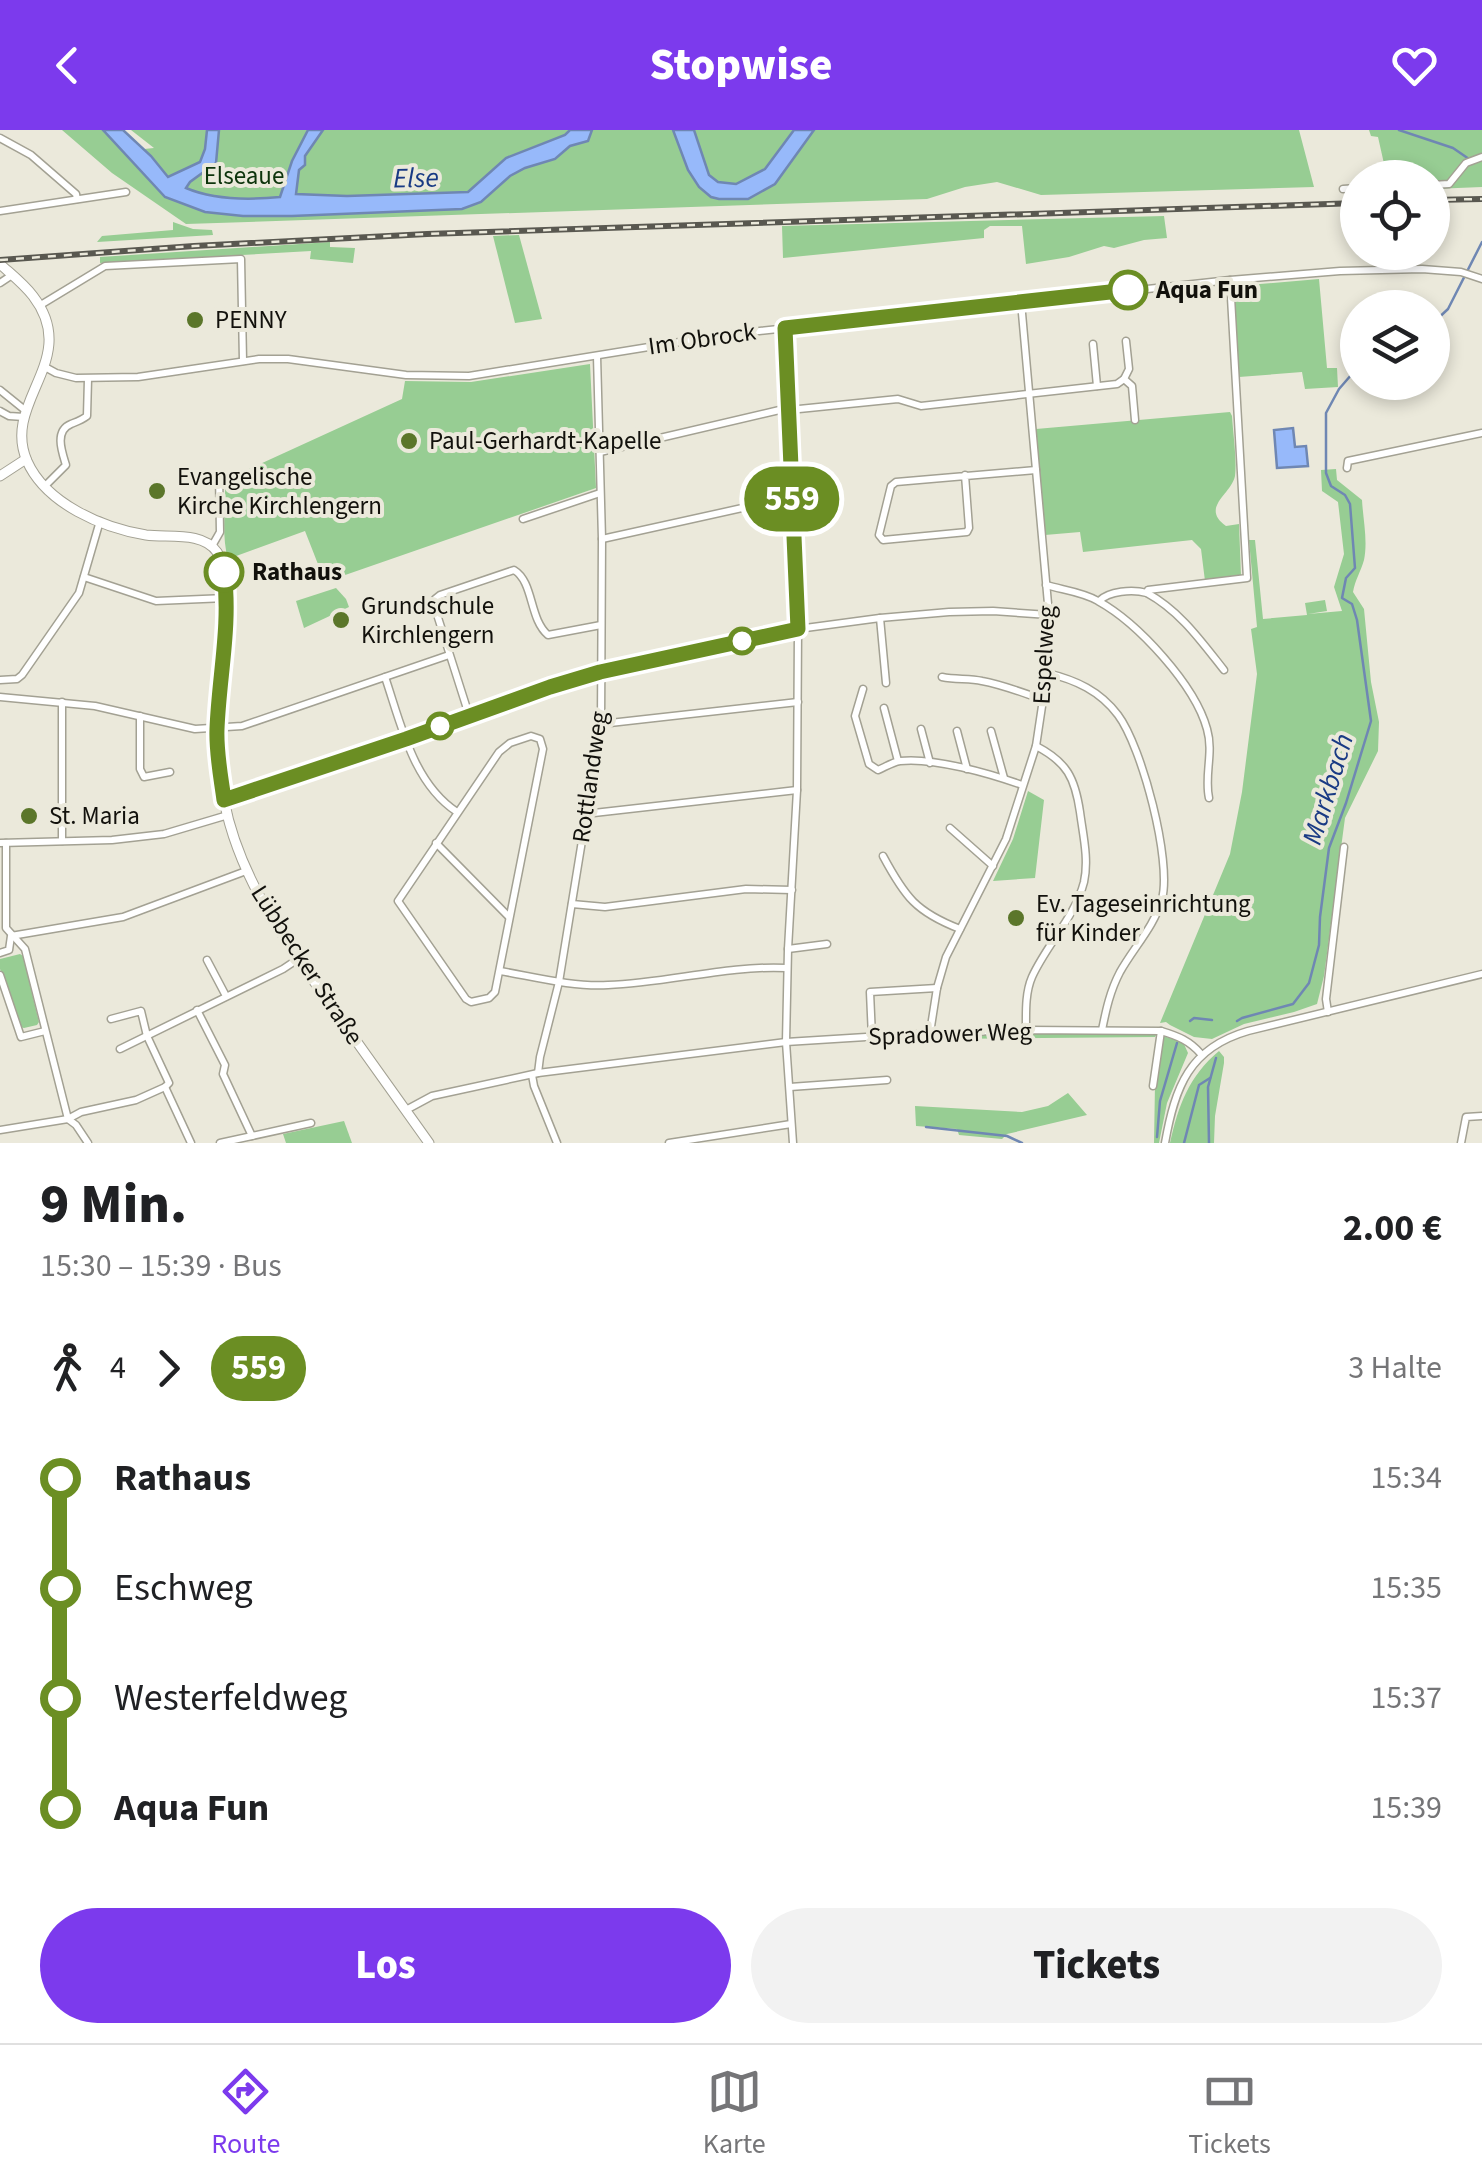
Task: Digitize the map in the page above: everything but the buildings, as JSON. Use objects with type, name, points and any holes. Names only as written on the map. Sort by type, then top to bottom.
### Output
[{"type":"street","points":[[0,138],[31,155],[76,194],[76,199]]},
{"type":"street","points":[[1450,183],[1466,164],[1480,157]]},
{"type":"street","points":[[0,211],[126,192]]},
{"type":"street","points":[[40,306],[105,266],[241,259],[243,362]]},
{"type":"street","points":[[0,264],[40,306],[47,328],[45,367],[25,414],[22,444],[26,458],[45,486],[69,505],[100,521],[145,534],[199,540],[212,546],[220,532],[219,474]]},
{"type":"street","name":"Im Obrock","points":[[45,367],[88,379],[151,377],[243,362],[288,360],[406,375],[489,374],[672,342],[1230,280],[1340,270],[1422,269],[1478,277]]},
{"type":"street","points":[[0,283],[12,275]]},
{"type":"street","points":[[1146,593],[1247,578],[1230,280]]},
{"type":"street","name":"Espelweg","points":[[930,1033],[946,957],[1006,839],[1036,746],[1048,673],[1049,614],[1021,302]]},
{"type":"street","points":[[785,328],[798,629],[797,790],[786,1042],[794,1143]]},
{"type":"street","points":[[600,452],[788,408],[898,399],[921,406],[1117,384],[1129,369],[1126,341]]},
{"type":"street","points":[[1093,344],[1097,386]]},
{"type":"street","name":"Rottlandweg","points":[[535,1074],[559,982],[601,724],[598,356]]},
{"type":"street","points":[[45,486],[66,466],[62,430],[87,416],[88,379]]},
{"type":"street","points":[[1124,379],[1132,386],[1136,420]]},
{"type":"street","points":[[0,390],[25,414]]},
{"type":"street","points":[[0,412],[9,416],[25,414]]},
{"type":"street","points":[[1346,468],[1348,461],[1482,433]]},
{"type":"street","points":[[0,476],[26,458]]},
{"type":"street","points":[[965,476],[967,532],[883,540],[880,535],[896,482],[965,476],[1036,470]]},
{"type":"street","points":[[523,519],[600,493]]},
{"type":"street","points":[[602,539],[792,496]]},
{"type":"street","points":[[0,680],[22,675],[79,593],[100,521]]},
{"type":"street","name":"Lübbecker Straße","points":[[212,546],[221,560],[226,598],[218,757],[224,800],[246,872],[276,926],[429,1143]]},
{"type":"street","points":[[469,716],[435,599],[514,570],[522,576],[539,626],[548,635],[601,624]]},
{"type":"street","points":[[84,577],[156,600],[226,598]]},
{"type":"street","points":[[1046,585],[1099,601],[1127,623],[1183,681],[1201,712],[1210,743],[1208,798]]},
{"type":"street","points":[[1099,601],[1107,595],[1138,591],[1160,600],[1178,614],[1224,670]]},
{"type":"street","points":[[224,800],[600,672],[798,629],[880,618],[949,612],[1049,614]]},
{"type":"street","points":[[880,618],[886,684]]},
{"type":"street","points":[[0,697],[95,706],[217,729],[242,726],[450,654]]},
{"type":"street","points":[[1048,673],[1093,690],[1118,714],[1128,730],[1165,863],[1156,916],[1120,973],[1102,1030]]},
{"type":"street","points":[[385,677],[406,739],[433,791],[457,812]]},
{"type":"street","points":[[942,677],[1003,685],[1044,700]]},
{"type":"street","points":[[863,689],[855,716],[868,764],[878,770],[898,761],[930,763],[1022,786]]},
{"type":"street","points":[[62,702],[62,841]]},
{"type":"street","points":[[601,724],[798,702]]},
{"type":"street","points":[[884,708],[898,761]]},
{"type":"street","points":[[140,716],[140,769],[144,777],[170,772]]},
{"type":"street","points":[[921,729],[930,763]]},
{"type":"street","points":[[957,731],[967,770]]},
{"type":"street","points":[[991,731],[1004,779]]},
{"type":"street","points":[[531,736],[540,739],[542,749],[500,971],[493,996],[475,1002],[466,999],[398,904],[457,812],[504,746],[531,736]]},
{"type":"street","points":[[1026,1030],[1032,977],[1078,900],[1086,859],[1070,773],[1054,756],[1036,746]]},
{"type":"street","points":[[585,814],[797,790]]},
{"type":"street","points":[[88,1143],[68,1119],[25,950],[6,928],[3,843],[112,840],[164,834],[228,815]]},
{"type":"street","points":[[950,828],[993,866]]},
{"type":"street","points":[[436,842],[510,918]]},
{"type":"street","points":[[1328,1012],[1326,999],[1344,847]]},
{"type":"street","points":[[883,856],[900,888],[920,910],[960,930]]},
{"type":"street","points":[[11,936],[123,917],[246,872]]},
{"type":"street","points":[[572,904],[605,907],[746,888],[792,890]]},
{"type":"street","points":[[0,954],[9,950],[11,936]]},
{"type":"street","points":[[788,949],[827,944]]},
{"type":"street","points":[[120,1049],[298,958]]},
{"type":"street","points":[[207,960],[226,996]]},
{"type":"street","points":[[500,971],[606,986],[754,967],[787,968]]},
{"type":"street","points":[[1165,1143],[1180,1084],[1201,1054],[1234,1035],[1482,974]]},
{"type":"street","points":[[0,975],[21,1037],[45,1031]]},
{"type":"street","points":[[872,1037],[870,992],[938,988]]},
{"type":"street","points":[[198,1010],[225,1064],[223,1074],[252,1136]]},
{"type":"street","points":[[0,1130],[68,1119],[81,1112],[136,1100],[169,1084],[147,1036],[141,1011],[111,1019]]},
{"type":"street","points":[[1153,1086],[1161,1030],[1179,1036],[1201,1054]]},
{"type":"street","name":"Spradower Weg","points":[[406,1110],[432,1096],[535,1074],[786,1042],[930,1033],[1161,1030]]},
{"type":"street","points":[[535,1074],[534,1086],[557,1143]]},
{"type":"street","points":[[790,1087],[888,1080]]},
{"type":"street","points":[[166,1087],[191,1143]]},
{"type":"street","points":[[1461,1143],[1466,1117],[1482,1116]]},
{"type":"street","points":[[220,1143],[310,1123]]},
{"type":"street","points":[[669,1143],[792,1124]]},
{"type":"green space","name":"Elseaue","points":[[62,130],[103,130],[127,156],[154,148],[131,130],[1299,130],[1314,187],[1041,195],[997,182],[927,199],[186,224],[112,173]]},
{"type":"green space","points":[[1369,130],[1482,130],[1482,187],[1450,188],[1450,160],[1383,160],[1378,137],[1371,136]]},
{"type":"green space","points":[[1164,216],[1167,238],[1114,248],[1104,246],[1026,264],[1022,226],[990,226],[984,230],[984,238],[783,258],[782,226]]},
{"type":"green space","points":[[173,222],[212,230],[213,235],[97,242],[102,236],[173,230]]},
{"type":"green space","points":[[519,235],[542,319],[515,323],[493,236]]},
{"type":"green space","points":[[330,242],[330,247],[355,248],[353,263],[310,259],[311,251],[100,263],[100,257]]},
{"type":"green space","points":[[1319,279],[1327,368],[1337,368],[1338,387],[1305,389],[1302,372],[1239,377],[1236,286]]},
{"type":"green space","points":[[590,364],[596,488],[325,582],[305,531],[228,559],[225,480],[402,399],[405,381],[471,382]]},
{"type":"green space","points":[[1230,412],[1235,476],[1216,513],[1226,526],[1239,524],[1241,576],[1205,581],[1201,549],[1192,540],[1083,552],[1080,532],[1045,535],[1036,429]]},
{"type":"green space","points":[[1336,469],[1337,480],[1362,500],[1365,553],[1353,592],[1364,609],[1379,722],[1378,751],[1345,818],[1317,1004],[1244,1024],[1212,1039],[1194,1037],[1166,1022],[1160,1023],[1230,854],[1242,792],[1257,674],[1251,629],[1257,627],[1249,540],[1255,540],[1263,619],[1307,615],[1305,603],[1325,600],[1327,611],[1308,614],[1342,611],[1334,587],[1344,554],[1338,502],[1322,491],[1321,470]]},
{"type":"green space","points":[[336,588],[349,607],[304,628],[296,601]]},
{"type":"green space","points":[[1028,791],[1044,800],[1035,878],[993,881],[1013,839]]},
{"type":"green space","points":[[20,954],[39,1022],[24,1028],[20,1027],[0,969],[0,959]]},
{"type":"green space","points":[[1023,1033],[1156,1035],[949,1039]]},
{"type":"green space","points":[[1163,1036],[1183,1042],[1188,1053],[1167,1103],[1159,1143],[1154,1143],[1155,1084]]},
{"type":"green space","points":[[1219,1051],[1224,1063],[1214,1143],[1170,1143],[1186,1092]]},
{"type":"green space","points":[[1068,1093],[1087,1115],[1007,1134],[1002,1139],[959,1135],[957,1129],[916,1126],[915,1106],[1022,1112],[1048,1106]]},
{"type":"green space","points":[[344,1121],[352,1143],[286,1143],[283,1134]]},
{"type":"water","points":[[103,130],[123,130],[168,177],[200,162],[207,130],[219,130],[216,163],[186,188],[244,199],[280,197],[308,130],[323,130],[299,170],[296,194],[347,196],[468,192],[506,158],[570,130],[592,130],[588,141],[510,176],[481,202],[462,209],[243,216],[205,212],[165,197]]},
{"type":"water","points":[[673,130],[694,130],[709,175],[718,182],[736,184],[765,169],[794,130],[814,130],[775,184],[748,199],[719,199],[699,187]]},
{"type":"water","points":[[1293,428],[1295,447],[1306,446],[1308,466],[1277,468],[1274,430]]},
{"type":"waterway","name":"Markbach","points":[[1399,130],[1453,148],[1469,159]]},
{"type":"waterway","name":"Markbach","points":[[1450,305],[1482,242]]},
{"type":"waterway","name":"Markbach","points":[[1237,1021],[1293,1004],[1309,983],[1319,945],[1329,848],[1371,721],[1357,620],[1352,604],[1342,598],[1346,578],[1355,568],[1350,504],[1345,495],[1331,486],[1326,473],[1326,413],[1340,388]]},
{"type":"waterway","points":[[1190,1021],[1212,1020]]},
{"type":"waterway","points":[[1157,1137],[1160,1101],[1177,1043]]},
{"type":"waterway","name":"Markbach","points":[[1209,1143],[1208,1087],[1216,1058]]},
{"type":"waterway","points":[[1184,1143],[1199,1085],[1210,1078]]},
{"type":"waterway","points":[[926,1127],[1007,1136],[1022,1143]]},
{"type":"railway","points":[[1450,200],[1482,199]]},
{"type":"railway","points":[[0,260],[427,234],[1340,204]]},
{"type":"bus line","name":"559","points":[[224,572],[226,641],[217,729],[224,800],[600,672],[798,629],[785,328],[1128,290]]},
{"type":"place","name":"Aqua Fun","points":[[1128,290]]},
{"type":"place","name":"PENNY","points":[[195,320]]},
{"type":"place","name":"Paul-Gerhardt-Kapelle","points":[[409,441]]},
{"type":"place","name":"Evangelische Kirche Kirchlengern","points":[[157,491]]},
{"type":"place","name":"Rathaus","points":[[224,572]]},
{"type":"place","name":"Grundschule Kirchlengern","points":[[341,620]]},
{"type":"place","name":"St. Maria","points":[[29,816]]},
{"type":"place","name":"Ev. Tageseinrichtung für Kinder","points":[[1016,918]]},
{"type":"water label","name":"Else","points":[[416,178]]}]
